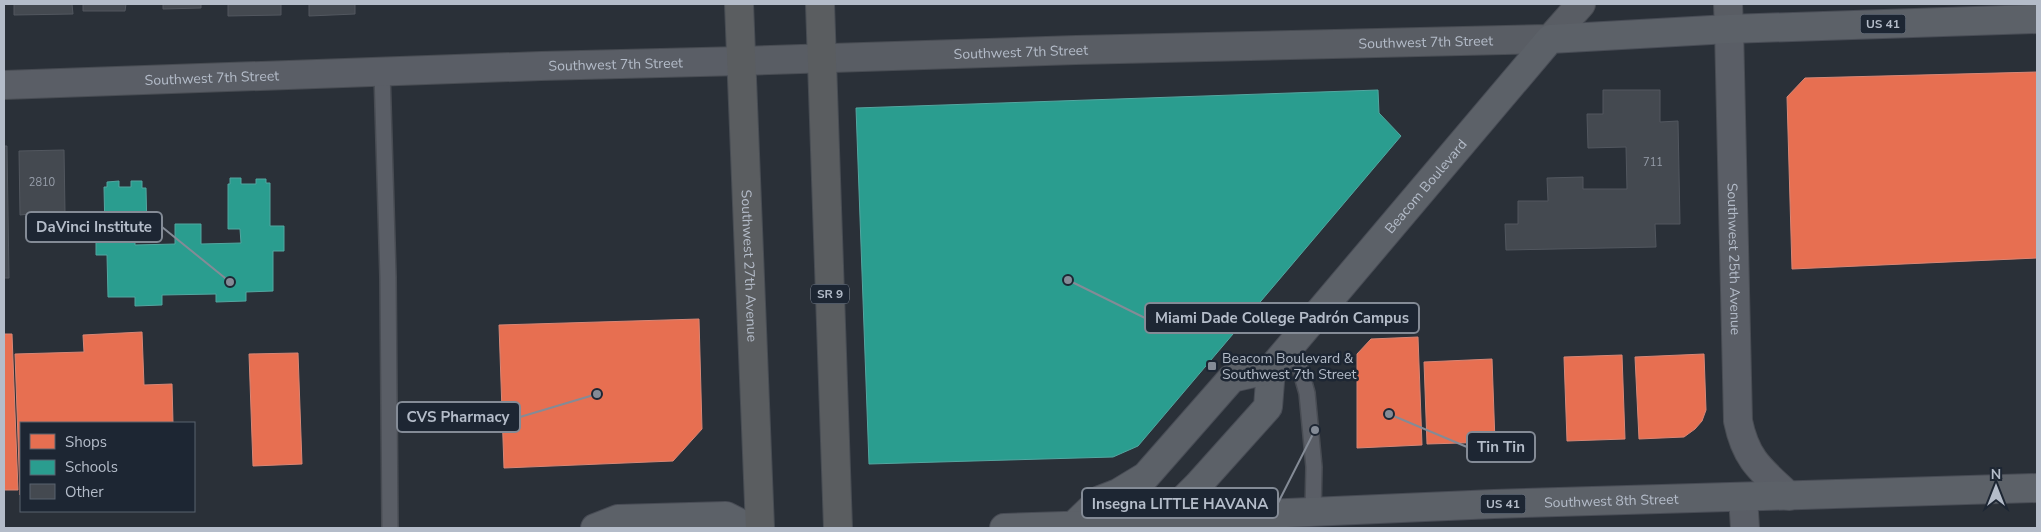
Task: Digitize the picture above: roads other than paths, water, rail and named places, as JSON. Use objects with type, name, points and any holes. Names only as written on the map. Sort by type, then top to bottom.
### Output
[{"type":"highway","name":"Southwest 27th Avenue","points":[[739,4],[760,528]]},
{"type":"highway","name":"SR 9","points":[[820,4],[838,528]]},
{"type":"main road","name":"Beacom Boulevard","points":[[1272,368],[1581,4]]},
{"type":"main road","name":"Southwest 7th Street","points":[[741,61],[1076,50],[1550,39],[1728,16],[2037,18]]},
{"type":"main road","points":[[1073,526],[1100,500],[1118,493],[1146,476],[1232,378],[1272,368],[1268,407],[1198,486],[1160,522]]},
{"type":"main road","name":"Southwest 8th Street","points":[[1004,528],[1160,522],[1313,512],[1494,504],[2037,488]]},
{"type":"main road","points":[[595,528],[618,520],[726,516],[750,528]]},
{"type":"street","name":"Southwest 25th Avenue","points":[[1728,16],[1738,421],[1747,452],[1758,467],[1789,496]]},
{"type":"street","name":"Southwest 7th Street","points":[[4,85],[540,66],[741,61]]},
{"type":"street","points":[[1743,497],[1744,528]]},
{"type":"lane","points":[[382,72],[387,252],[390,528]]},
{"type":"lane","points":[[1293,344],[1307,393],[1314,467],[1313,512]]},
{"type":"place","name":"Miami Dade College Padrón Campus","points":[[1068,280]]},
{"type":"place","name":"DaVinci Institute","points":[[230,282]]},
{"type":"place","name":"Beacom Boulevard & Southwest 7th Street","points":[[1212,366]]},
{"type":"place","name":"CVS Pharmacy","points":[[597,394]]},
{"type":"place","name":"Tin Tin","points":[[1389,414]]},
{"type":"place","name":"Insegna LITTLE HAVANA","points":[[1315,430]]}]
